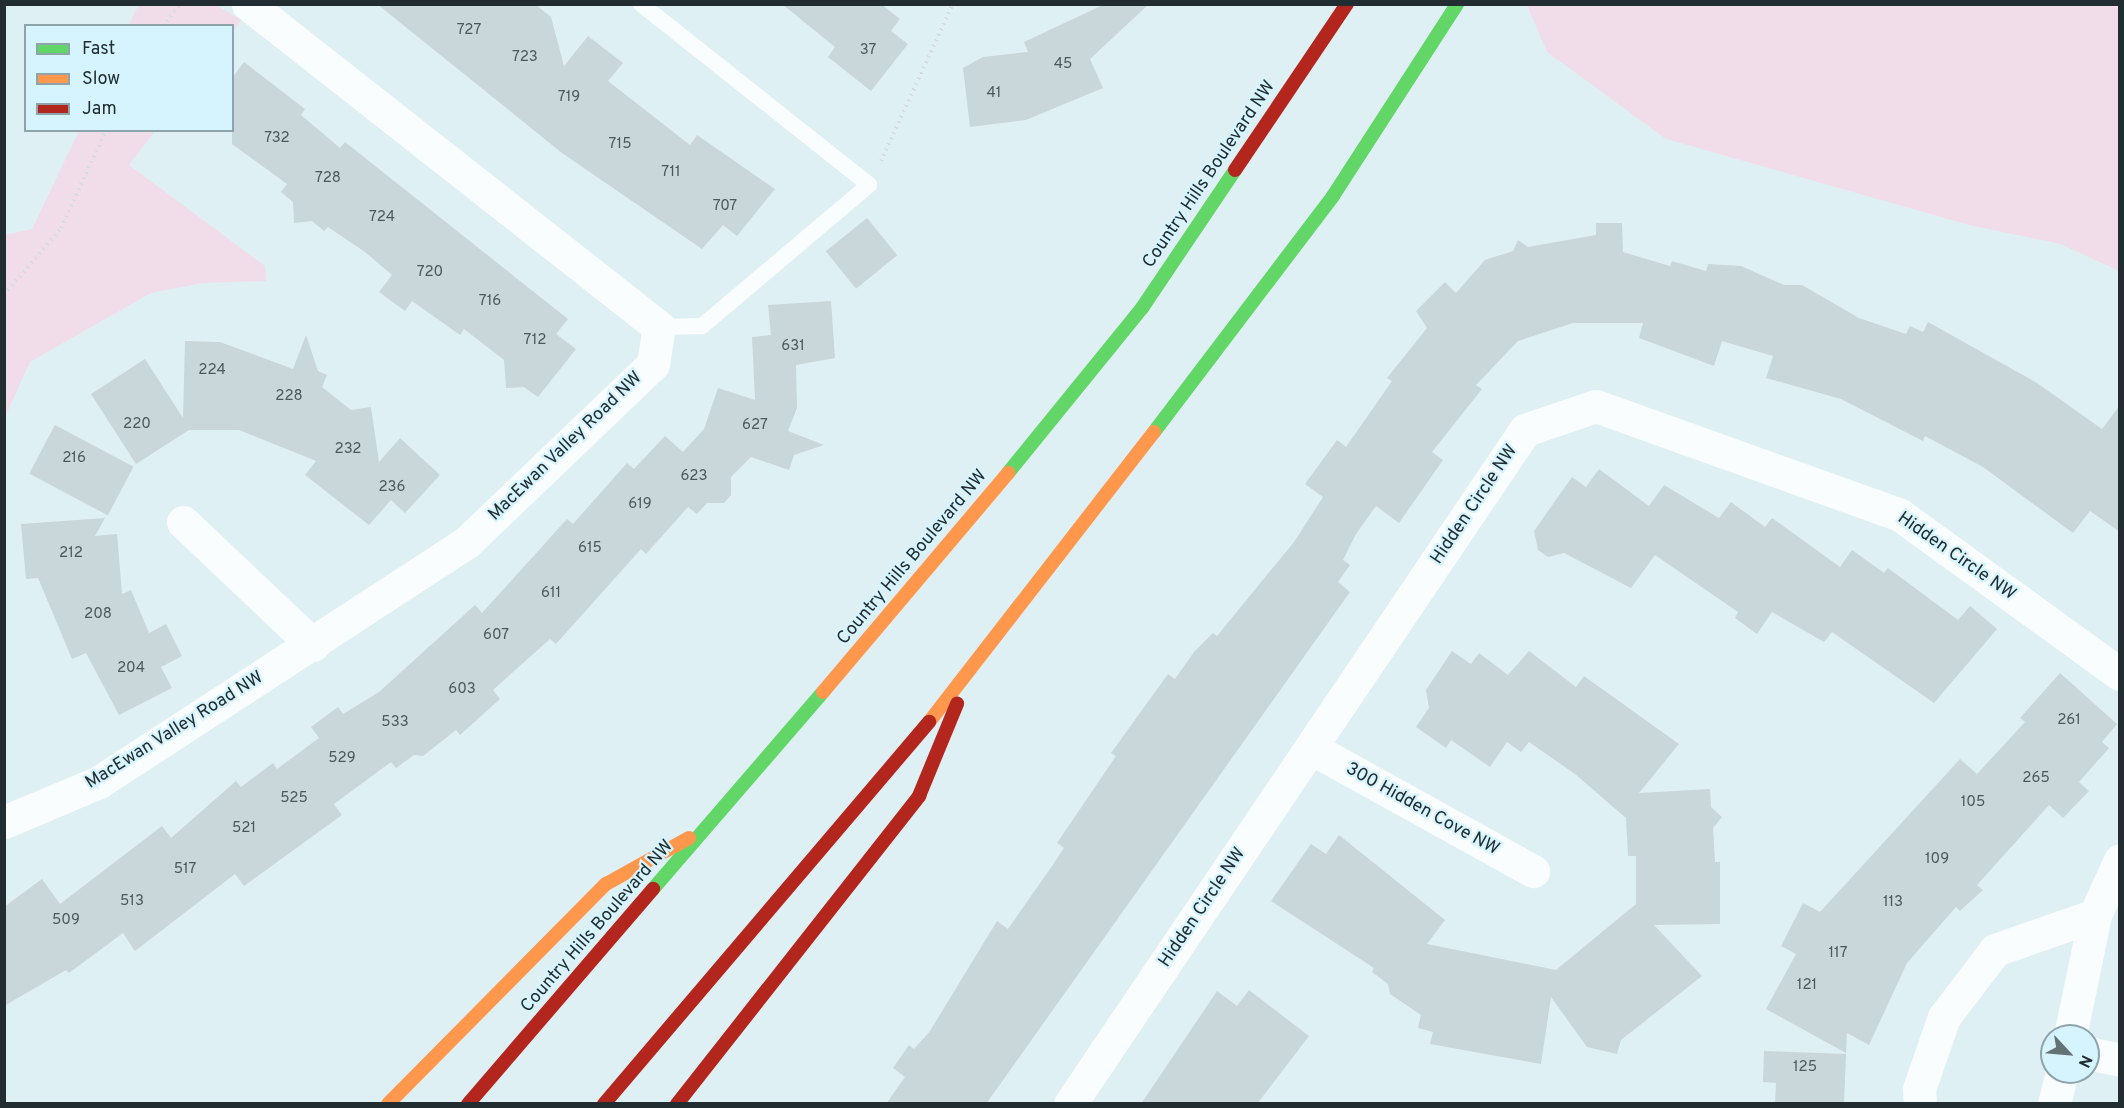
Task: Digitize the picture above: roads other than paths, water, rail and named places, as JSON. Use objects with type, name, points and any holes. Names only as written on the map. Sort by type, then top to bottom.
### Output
[{"type":"main road","name":"Country Hills Boulevard NW","points":[[468,1104],[943,552],[1142,308],[1347,4]]},
{"type":"main road","points":[[604,1104],[968,677],[1333,196],[1457,4]]},
{"type":"main road","points":[[677,1104],[919,796],[968,677]]},
{"type":"main road","points":[[388,1104],[606,884],[708,826]]},
{"type":"street","points":[[248,4],[659,327]]},
{"type":"street","name":"MacEwan Valley Road NW","points":[[4,822],[99,782],[313,645],[467,542],[653,364],[659,327]]},
{"type":"street","name":"Hidden Circle NW","points":[[1070,1104],[1525,430],[1596,406],[1900,515],[2120,674]]},
{"type":"street","points":[[183,522],[313,645]]},
{"type":"street","name":"300 Hidden Cove NW","points":[[1311,748],[1533,871]]},
{"type":"street","points":[[2072,1024],[2095,915],[2120,860]]},
{"type":"street","points":[[1920,1104],[1919,1089],[1944,1017],[1995,950],[2095,915]]},
{"type":"street","points":[[2100,1056],[2120,1060]]},
{"type":"street","points":[[2054,1104],[2059,1084]]},
{"type":"lane","points":[[641,4],[869,185],[702,326],[659,327]]}]
